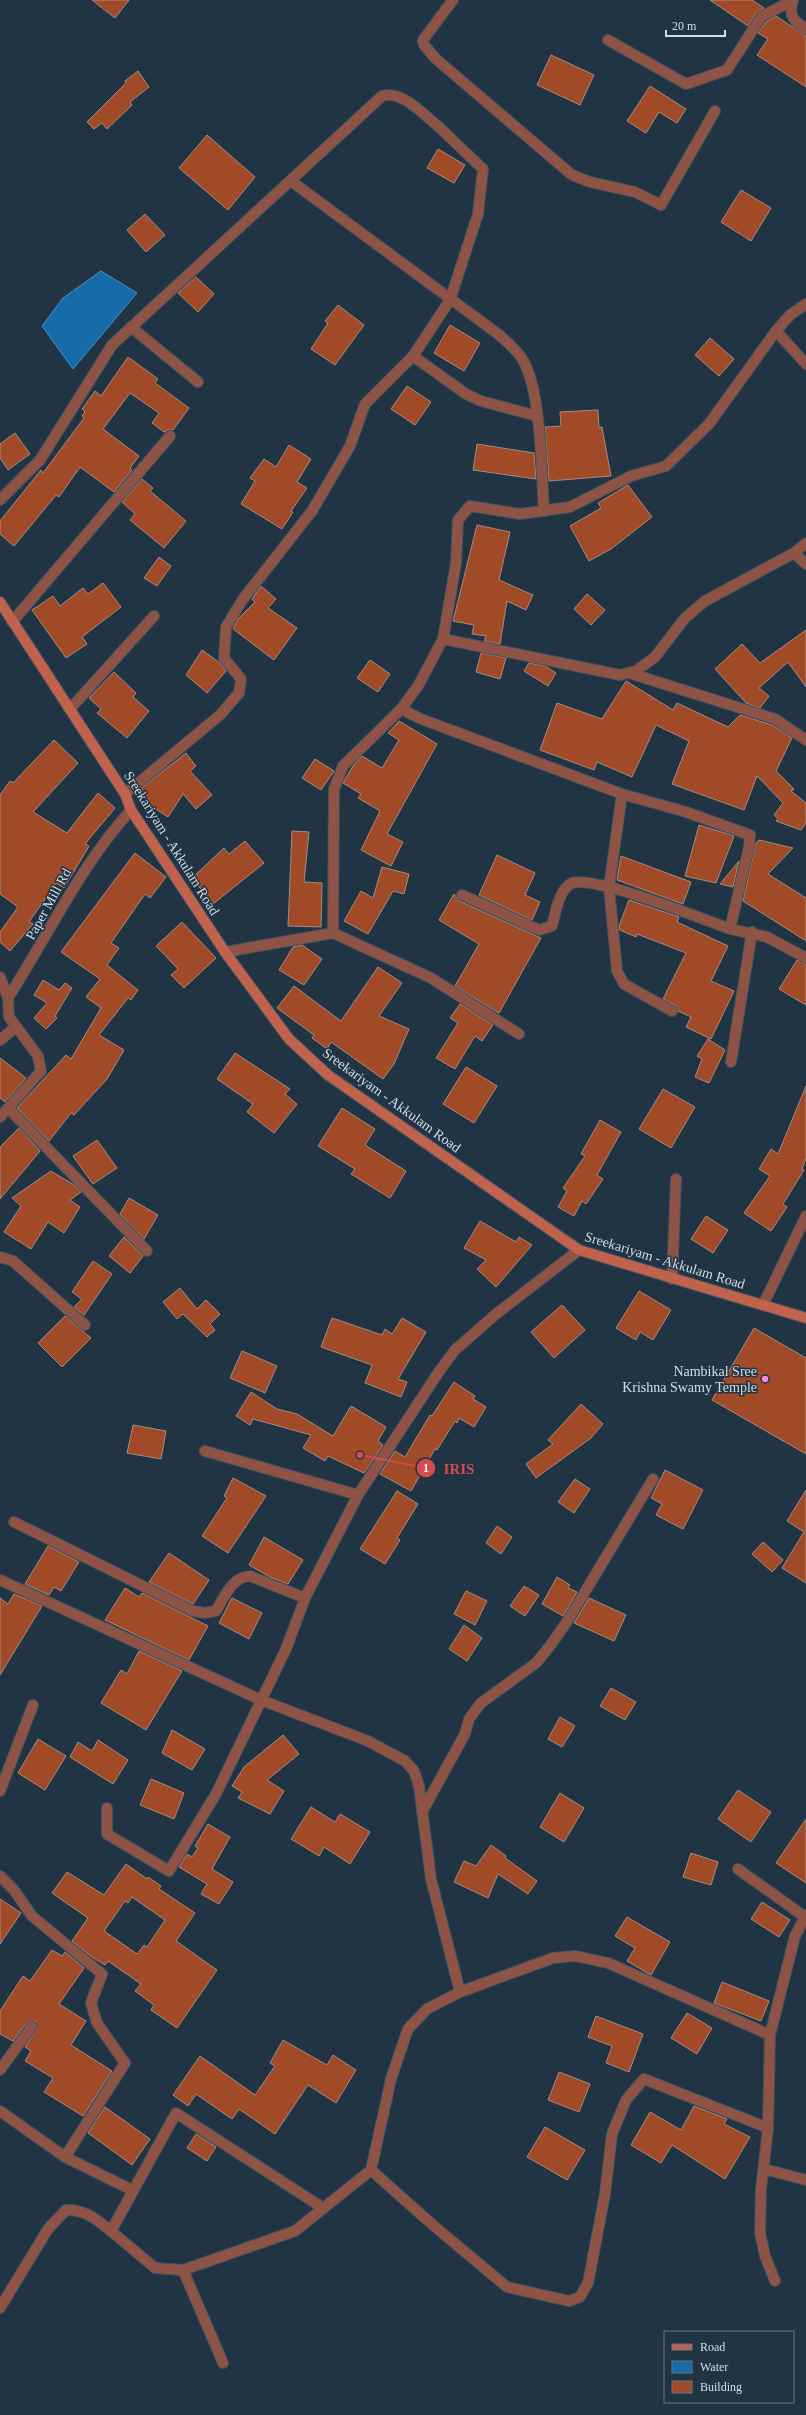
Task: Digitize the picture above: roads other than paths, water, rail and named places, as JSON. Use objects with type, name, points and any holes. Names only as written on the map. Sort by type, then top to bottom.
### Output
[{"type":"main road","name":"Sreekariyam - Akkulam Road","points":[[0,602],[124,794],[131,810],[225,952],[289,1039],[328,1075],[579,1250],[806,1318]]},
{"type":"street","points":[[453,0],[426,34],[424,45],[436,59],[572,175],[590,182],[635,192],[661,205],[715,111]]},
{"type":"street","points":[[793,0],[789,11],[791,16],[806,29]]},
{"type":"street","points":[[608,40],[686,84],[727,70],[761,17],[793,0]]},
{"type":"street","points":[[0,500],[40,460],[112,345],[382,96],[388,94],[398,96],[410,104],[440,128],[483,169],[478,214],[450,300],[413,356],[365,404],[350,446],[312,511],[243,599],[226,627],[224,658],[241,679],[240,693],[220,715],[124,794]]},
{"type":"street","points":[[291,181],[498,334],[522,358],[528,370],[537,416],[544,511]]},
{"type":"street","points":[[333,933],[334,789],[343,766],[401,709],[418,686],[443,639],[456,563],[458,520],[470,506],[480,506],[520,514],[570,507],[631,476],[666,466],[709,424],[776,331],[790,315],[806,304]]},
{"type":"street","points":[[131,327],[198,382]]},
{"type":"street","points":[[776,331],[806,364]]},
{"type":"street","points":[[413,356],[466,394],[481,401],[537,416]]},
{"type":"street","points":[[12,622],[170,436]]},
{"type":"street","points":[[443,639],[620,675],[629,673],[636,671],[655,657],[685,618],[706,601],[794,553],[806,543]]},
{"type":"street","points":[[794,553],[806,564]]},
{"type":"street","points":[[70,709],[154,616]]},
{"type":"street","points":[[629,673],[775,719],[806,740]]},
{"type":"street","points":[[401,709],[422,719],[622,794],[686,812],[750,835],[749,847],[730,929]]},
{"type":"street","points":[[622,794],[609,886],[617,971],[624,984],[672,1011]]},
{"type":"street","name":"Paper Mill Rd","points":[[8,998],[38,952],[85,867],[131,810]]},
{"type":"street","points":[[462,895],[539,930],[552,926],[565,889],[572,884],[581,882],[609,886],[730,929],[752,932],[767,937],[806,958]]},
{"type":"street","points":[[732,1062],[752,932]]},
{"type":"street","points":[[225,952],[333,933],[431,978],[519,1034]]},
{"type":"street","points":[[0,977],[8,998],[9,1017],[38,1056],[41,1071],[0,1117]]},
{"type":"street","points":[[0,1040],[16,1027]]},
{"type":"street","points":[[8,1108],[147,1251]]},
{"type":"street","points":[[672,1279],[676,1179]]},
{"type":"street","points":[[763,1305],[806,1216]]},
{"type":"street","points":[[107,1808],[107,1834],[169,1871],[216,1794],[286,1649],[305,1598],[358,1495],[440,1370],[455,1350],[496,1314],[579,1250]]},
{"type":"street","points":[[0,1257],[13,1261],[85,1325]]},
{"type":"street","points":[[205,1451],[358,1495]]},
{"type":"street","points":[[422,1812],[465,1734],[469,1719],[481,1703],[536,1663],[550,1646],[568,1620],[653,1479]]},
{"type":"street","points":[[14,1522],[194,1611],[205,1613],[216,1611],[233,1583],[242,1577],[250,1576],[305,1598]]},
{"type":"street","points":[[0,1580],[261,1700],[368,1741],[406,1761],[414,1771],[419,1786],[431,1879],[460,1992]]},
{"type":"street","points":[[0,1791],[33,1705]]},
{"type":"street","points":[[738,1869],[805,1916],[795,1936],[770,2035],[768,2128],[760,2233],[765,2256],[775,2281]]},
{"type":"street","points":[[0,1876],[32,1916],[102,1974],[91,2003],[97,2023],[125,2063],[65,2157]]},
{"type":"street","points":[[0,2308],[48,2229],[66,2210],[78,2209],[94,2217],[155,2268],[183,2270],[295,2231],[371,2170],[391,2079],[408,2029],[427,2009],[460,1992],[554,1958],[575,1956],[608,1963],[770,2035]]},
{"type":"street","points":[[0,2070],[32,2026]]},
{"type":"street","points":[[371,2170],[434,2226],[507,2287],[569,2301],[580,2297],[588,2284],[605,2194],[612,2134],[626,2100],[644,2079],[768,2128]]},
{"type":"street","points":[[0,2111],[65,2157],[132,2190]]},
{"type":"street","points":[[111,2231],[132,2190],[176,2113],[323,2208]]},
{"type":"street","points":[[764,2169],[806,2180]]},
{"type":"street","points":[[183,2270],[223,2363]]},
{"type":"water","points":[[101,271],[137,293],[73,369],[42,326],[63,298]]},
{"type":"place","name":"Nambikal Sree Krishna Swamy Temple","points":[[765,1379]]},
{"type":"place","name":"IRIS","points":[[360,1455]]}]
